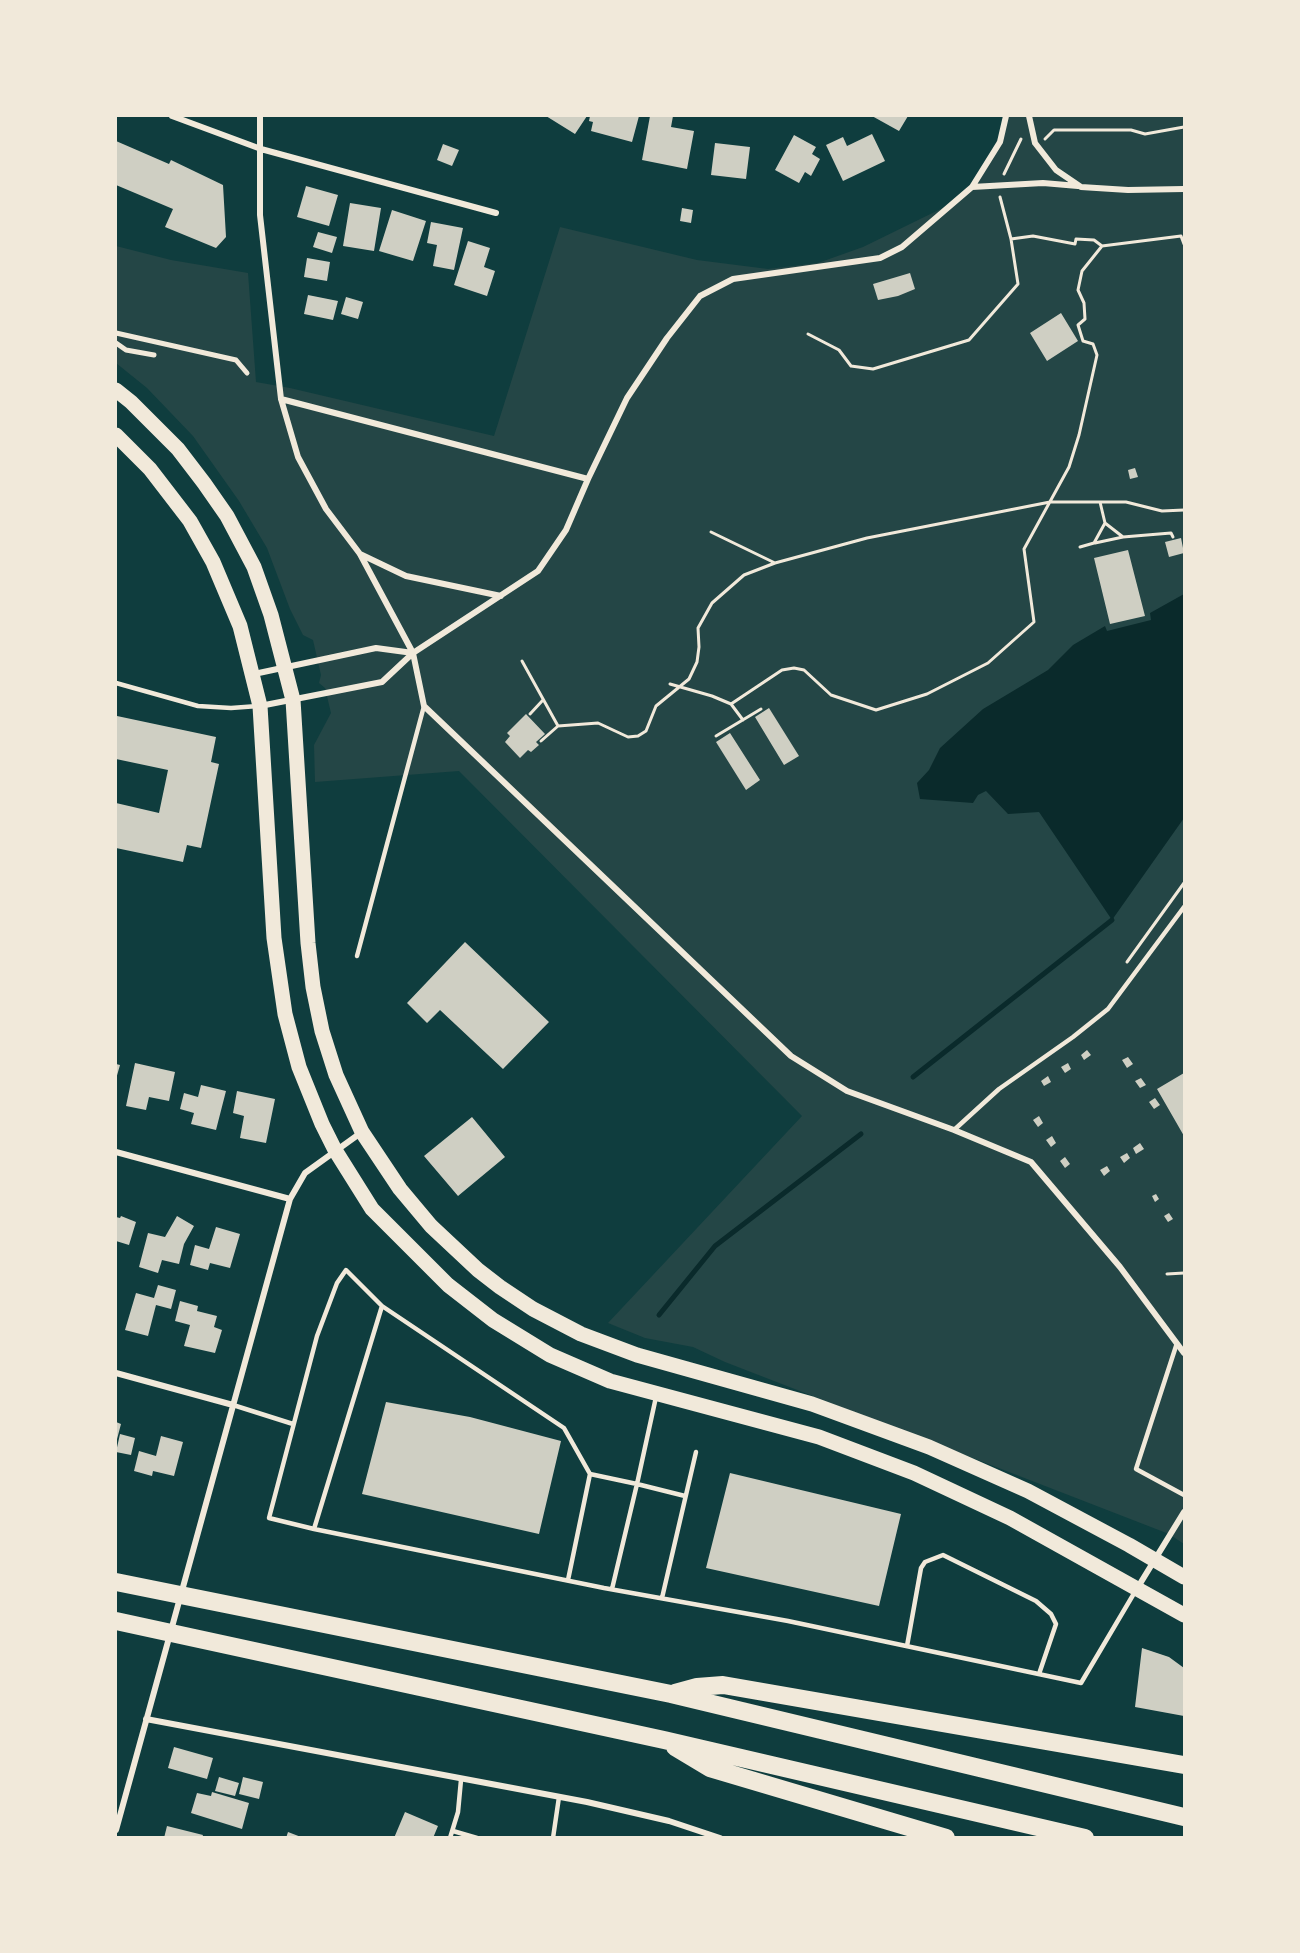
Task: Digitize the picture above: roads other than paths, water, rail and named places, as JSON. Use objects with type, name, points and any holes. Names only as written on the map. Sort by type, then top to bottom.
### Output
[{"type":"highway","points":[[116,1582],[671,1694],[1185,1817]]},
{"type":"highway","points":[[120,1622],[664,1740],[1085,1838]]},
{"type":"highway","points":[[671,1694],[697,1687],[723,1685],[1185,1765]]},
{"type":"highway","points":[[664,1740],[710,1768],[946,1838]]},
{"type":"main road","points":[[116,390],[178,449],[227,516],[254,567],[271,615],[293,700],[308,943],[313,987],[329,1054],[346,1099],[362,1132],[400,1189],[431,1226],[478,1270],[532,1309],[600,1343],[812,1404],[929,1447],[1028,1491],[1185,1577]]},
{"type":"main road","points":[[116,435],[150,469],[179,505],[201,538],[231,601],[240,626],[254,674],[260,706],[274,938],[281,995],[299,1067],[322,1124],[335,1150],[372,1209],[448,1285],[493,1320],[550,1355],[610,1381],[819,1437],[914,1473],[1010,1518],[1185,1615]]},
{"type":"street","points":[[172,116],[261,149],[496,213]]},
{"type":"street","points":[[260,116],[260,214],[281,399],[298,457],[326,509],[360,554],[413,653],[423,706],[791,1056],[830,1082],[870,1101],[954,1130],[1031,1162],[1120,1267],[1185,1353]]},
{"type":"street","points":[[260,706],[382,682],[413,653],[538,571],[566,530],[627,398],[667,338],[700,296],[733,279],[880,258],[902,247],[972,187],[1000,142],[1006,116]]},
{"type":"street","points":[[1029,116],[1037,146],[1056,170],[1082,187]]},
{"type":"street","points":[[972,187],[1042,183],[1128,190],[1185,189]]},
{"type":"street","points":[[116,333],[236,360],[247,374]]},
{"type":"street","points":[[116,343],[126,350],[154,355]]},
{"type":"street","points":[[281,399],[588,479]]},
{"type":"street","points":[[360,554],[406,576],[502,596]]},
{"type":"street","points":[[254,674],[376,648],[413,653]]},
{"type":"street","points":[[116,1830],[290,1199],[305,1173],[362,1132]]},
{"type":"street","points":[[116,1152],[290,1199]]},
{"type":"street","points":[[116,1373],[233,1405]]},
{"type":"street","points":[[1138,1588],[1185,1512]]},
{"type":"street","points":[[146,1719],[587,1802],[669,1821],[720,1838]]},
{"type":"lane","points":[[116,683],[198,706],[231,708],[260,706]]},
{"type":"lane","points":[[357,956],[423,706]]},
{"type":"lane","points":[[954,1130],[999,1089],[1074,1037],[1108,1009],[1185,907]]},
{"type":"lane","points":[[568,1580],[590,1474],[564,1428],[382,1306],[346,1270],[337,1283],[317,1336],[269,1518],[314,1529],[612,1589],[788,1621],[1081,1683],[1138,1588]]},
{"type":"lane","points":[[314,1529],[382,1306]]},
{"type":"lane","points":[[1177,1343],[1136,1469],[1185,1495]]},
{"type":"lane","points":[[612,1589],[657,1393]]},
{"type":"lane","points":[[233,1405],[293,1424]]},
{"type":"lane","points":[[662,1598],[696,1452]]},
{"type":"lane","points":[[590,1474],[686,1496]]},
{"type":"lane","points":[[907,1646],[921,1568],[925,1562],[943,1555],[1036,1600],[1052,1614],[1056,1624],[1039,1674]]},
{"type":"lane","points":[[450,1838],[458,1812],[461,1780]]},
{"type":"lane","points":[[553,1838],[559,1797]]},
{"type":"lane","points":[[453,1831],[477,1838]]},
{"type":"waterway","points":[[913,1077],[1112,920]]},
{"type":"waterway","points":[[659,1315],[715,1246],[861,1134]]}]
